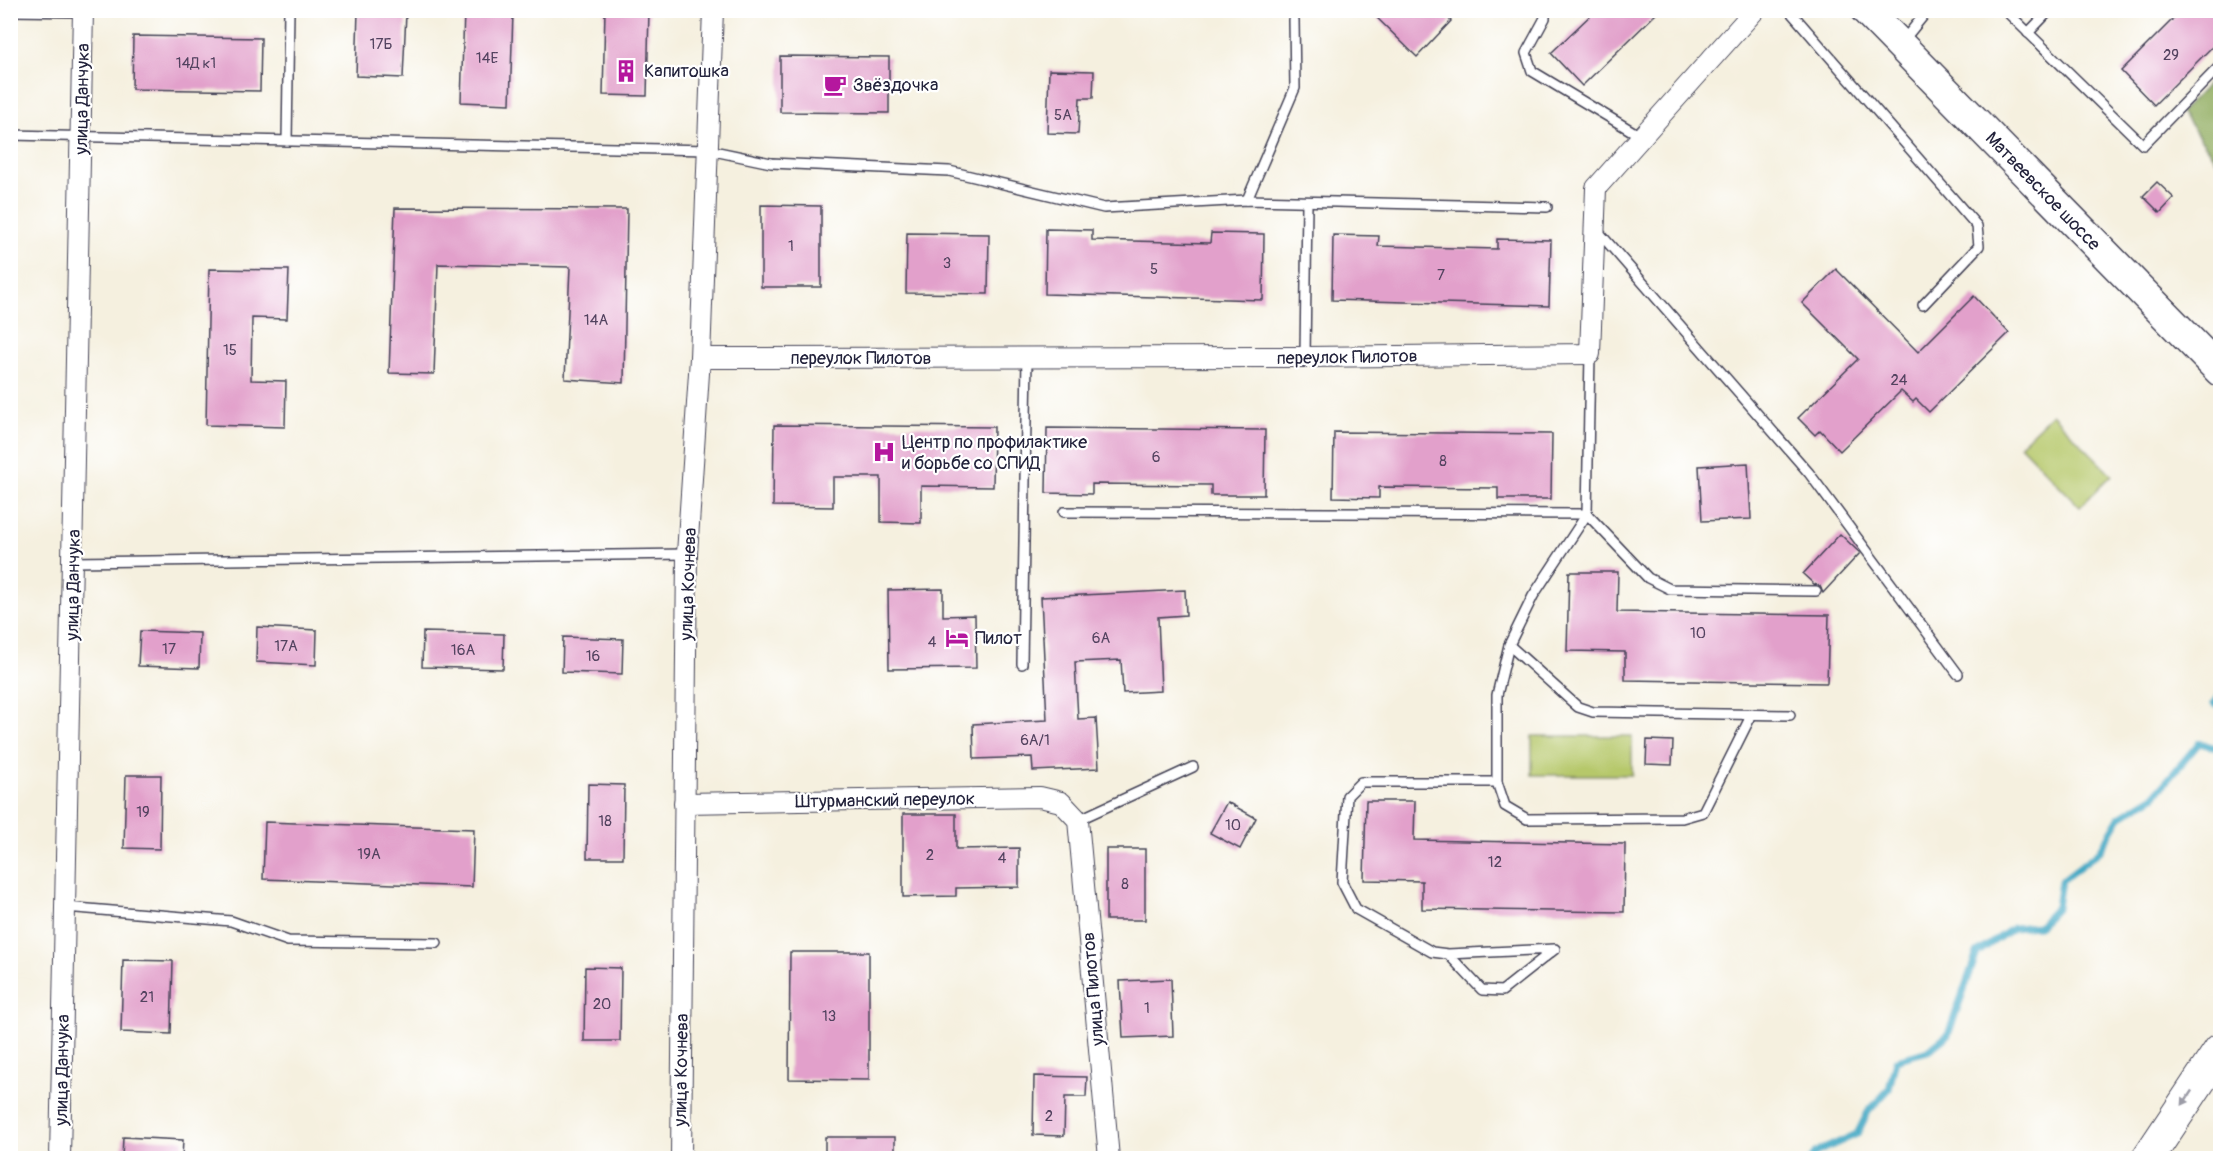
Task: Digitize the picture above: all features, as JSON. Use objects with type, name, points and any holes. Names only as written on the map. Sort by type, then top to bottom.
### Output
[{"type":"highway","points":[[2148,1158],[2220,1050]]},
{"type":"main road","name":"Матвеевское шоссе","points":[[1866,10],[2220,371]]},
{"type":"street","name":"улица Кочнева","points":[[681,1158],[687,554],[700,358],[709,150],[712,10]]},
{"type":"street","points":[[1590,354],[1596,188],[1755,10]]},
{"type":"street","name":"улица Данчука","points":[[60,1158],[83,11]]},
{"type":"street","name":"переулок Пилотов","points":[[700,358],[1590,354]]},
{"type":"street","name":"Штурманский переулок","points":[[684,803],[1040,797],[1061,802],[1078,820]]},
{"type":"street","name":"улица Пилотов","points":[[1078,820],[1109,1158]]},
{"type":"lane","points":[[287,141],[289,10]]},
{"type":"lane","points":[[1545,10],[1545,18],[1526,53],[1532,71],[1642,137]]},
{"type":"lane","points":[[1790,10],[1977,226],[1979,246],[1923,305]]},
{"type":"lane","points":[[1900,45],[1928,10]]},
{"type":"lane","points":[[2005,10],[2144,145],[2220,66]]},
{"type":"lane","points":[[2028,33],[2050,10]]},
{"type":"lane","points":[[10,11],[83,11]]},
{"type":"lane","points":[[1247,200],[1295,88],[1293,20]]},
{"type":"lane","points":[[10,135],[709,150],[771,163],[949,171],[1104,208],[1247,200],[1547,207]]},
{"type":"lane","points":[[1305,357],[1307,203]]},
{"type":"lane","points":[[1594,227],[1809,473],[1958,674]]},
{"type":"lane","points":[[1590,354],[1587,514],[1533,596],[1509,645],[1497,695],[1497,782],[1504,806],[1527,819],[1682,818],[1703,812],[1752,714]]},
{"type":"lane","points":[[1022,664],[1027,358]]},
{"type":"lane","points":[[1064,512],[1587,514],[1648,578],[1670,589],[1816,591]]},
{"type":"lane","points":[[73,562],[687,554]]},
{"type":"lane","points":[[1509,645],[1578,707],[1593,712],[1790,715]]},
{"type":"lane","points":[[1078,820],[1194,767]]},
{"type":"lane","points":[[1448,954],[1482,990],[1502,991],[1555,950],[1448,954],[1432,952],[1356,909],[1342,882],[1347,796],[1361,782],[1497,782]]},
{"type":"lane","points":[[65,907],[231,921],[288,941],[437,943]]},
{"type":"green space","points":[[2220,72],[2220,166],[2181,112]]},
{"type":"green space","points":[[2052,414],[2112,475],[2080,507],[2020,445]]},
{"type":"green space","points":[[1532,736],[1632,736],[1632,775],[1532,775]]},
{"type":"building","points":[[605,10],[649,10],[647,96],[603,95]]},
{"type":"building","points":[[1369,10],[1440,10],[1451,21],[1417,57]]},
{"type":"building","points":[[1596,10],[1660,10],[1582,86],[1551,53]]},
{"type":"building","points":[[2182,10],[2220,10],[2220,39],[2154,105],[2121,71]]},
{"type":"building","points":[[358,11],[406,13],[403,78],[356,76]]},
{"type":"building","points":[[464,12],[513,13],[510,104],[461,102]]},
{"type":"building","points":[[133,36],[261,38],[260,91],[132,89]]},
{"type":"building","name":"Звёздочка","points":[[780,56],[889,57],[889,113],[780,112]]},
{"type":"building","points":[[1049,70],[1094,71],[1093,98],[1080,98],[1078,134],[1047,133]]},
{"type":"building","points":[[2157,182],[2174,198],[2160,213],[2143,196]]},
{"type":"building","points":[[761,205],[821,206],[821,287],[761,287]]},
{"type":"building","points":[[395,208],[627,209],[624,383],[565,379],[570,267],[438,264],[434,374],[389,373]]},
{"type":"building","points":[[1046,229],[1092,230],[1092,240],[1210,243],[1211,233],[1264,234],[1263,300],[1045,294]]},
{"type":"building","points":[[907,233],[989,234],[988,294],[906,293]]},
{"type":"building","points":[[1333,235],[1379,236],[1378,246],[1497,249],[1497,239],[1551,240],[1549,306],[1332,300]]},
{"type":"building","points":[[209,269],[289,270],[287,319],[252,318],[251,380],[286,381],[285,427],[206,425]]},
{"type":"building","points":[[1836,269],[1918,352],[1974,296],[2009,333],[1929,412],[1916,399],[1913,402],[1901,391],[1840,451],[1820,430],[1815,435],[1798,418],[1858,359],[1802,303]]},
{"type":"building","name":"Центр по профилактике и борьбе со СПИД","points":[[774,425],[994,427],[993,487],[921,486],[921,523],[881,522],[881,477],[833,477],[833,507],[773,506]]},
{"type":"building","points":[[1047,428],[1265,430],[1264,495],[1211,495],[1211,485],[1092,484],[1092,494],[1046,493]]},
{"type":"building","points":[[1334,432],[1552,434],[1551,499],[1498,499],[1498,488],[1379,487],[1379,498],[1333,497]]},
{"type":"building","points":[[1748,463],[1751,519],[1702,521],[1699,466]]},
{"type":"building","points":[[1840,534],[1860,553],[1823,593],[1820,586],[1814,584],[1803,574]]},
{"type":"building","points":[[1569,572],[1618,572],[1617,612],[1829,615],[1827,683],[1625,680],[1625,652],[1567,651]]},
{"type":"building","points":[[943,589],[943,616],[975,615],[976,668],[889,669],[888,590]]},
{"type":"building","points":[[1185,590],[1186,615],[1158,617],[1161,691],[1123,693],[1121,660],[1075,662],[1078,719],[1096,718],[1099,768],[1033,771],[1032,757],[974,759],[973,724],[1047,720],[1041,597]]},
{"type":"building","points":[[257,627],[317,630],[316,665],[256,662]]},
{"type":"building","points":[[140,631],[200,633],[199,668],[138,666]]},
{"type":"building","points":[[423,632],[504,634],[503,669],[422,667]]},
{"type":"building","points":[[563,637],[623,639],[622,674],[562,672]]},
{"type":"building","points":[[1647,740],[1673,741],[1672,765],[1646,764]]},
{"type":"building","points":[[126,775],[161,775],[160,849],[124,848]]},
{"type":"building","points":[[588,784],[624,785],[623,858],[587,858]]},
{"type":"building","points":[[1366,801],[1415,801],[1414,840],[1625,844],[1624,912],[1422,909],[1422,881],[1364,880]]},
{"type":"building","points":[[1227,802],[1256,818],[1240,849],[1210,833]]},
{"type":"building","points":[[903,814],[956,814],[956,849],[1019,848],[1019,887],[956,888],[956,896],[903,897]]},
{"type":"building","points":[[265,822],[474,829],[472,887],[263,879]]},
{"type":"building","points":[[1106,849],[1145,849],[1145,920],[1106,920]]},
{"type":"building","points":[[790,952],[869,952],[869,1080],[789,1079]]},
{"type":"building","points":[[123,960],[173,961],[171,1034],[121,1032]]},
{"type":"building","points":[[585,967],[621,968],[620,1041],[584,1041]]},
{"type":"building","points":[[1171,979],[1173,1036],[1123,1038],[1120,981]]},
{"type":"building","points":[[1034,1076],[1087,1077],[1086,1097],[1065,1097],[1064,1136],[1033,1135]]},
{"type":"building","points":[[123,1137],[183,1140],[182,1158],[122,1158]]},
{"type":"building","points":[[825,1137],[895,1137],[895,1158],[825,1158]]},
{"type":"waterway","points":[[2220,693],[2214,704],[2220,706]]},
{"type":"waterway","points":[[1812,1158],[1815,1153],[1857,1134],[1868,1112],[1889,1089],[1896,1060],[1928,1051],[1948,1035],[1977,953],[2013,928],[2039,926],[2057,907],[2061,881],[2100,851],[2120,817],[2154,796],[2199,743],[2220,749]]},
{"type":"place","name":"Капитошка","points":[[626,71]]},
{"type":"place","name":"Звёздочка","points":[[835,85]]},
{"type":"place","name":"Центр по профилактике и борьбе со СПИД","points":[[884,452]]},
{"type":"place","name":"Пилот","points":[[957,638]]}]
